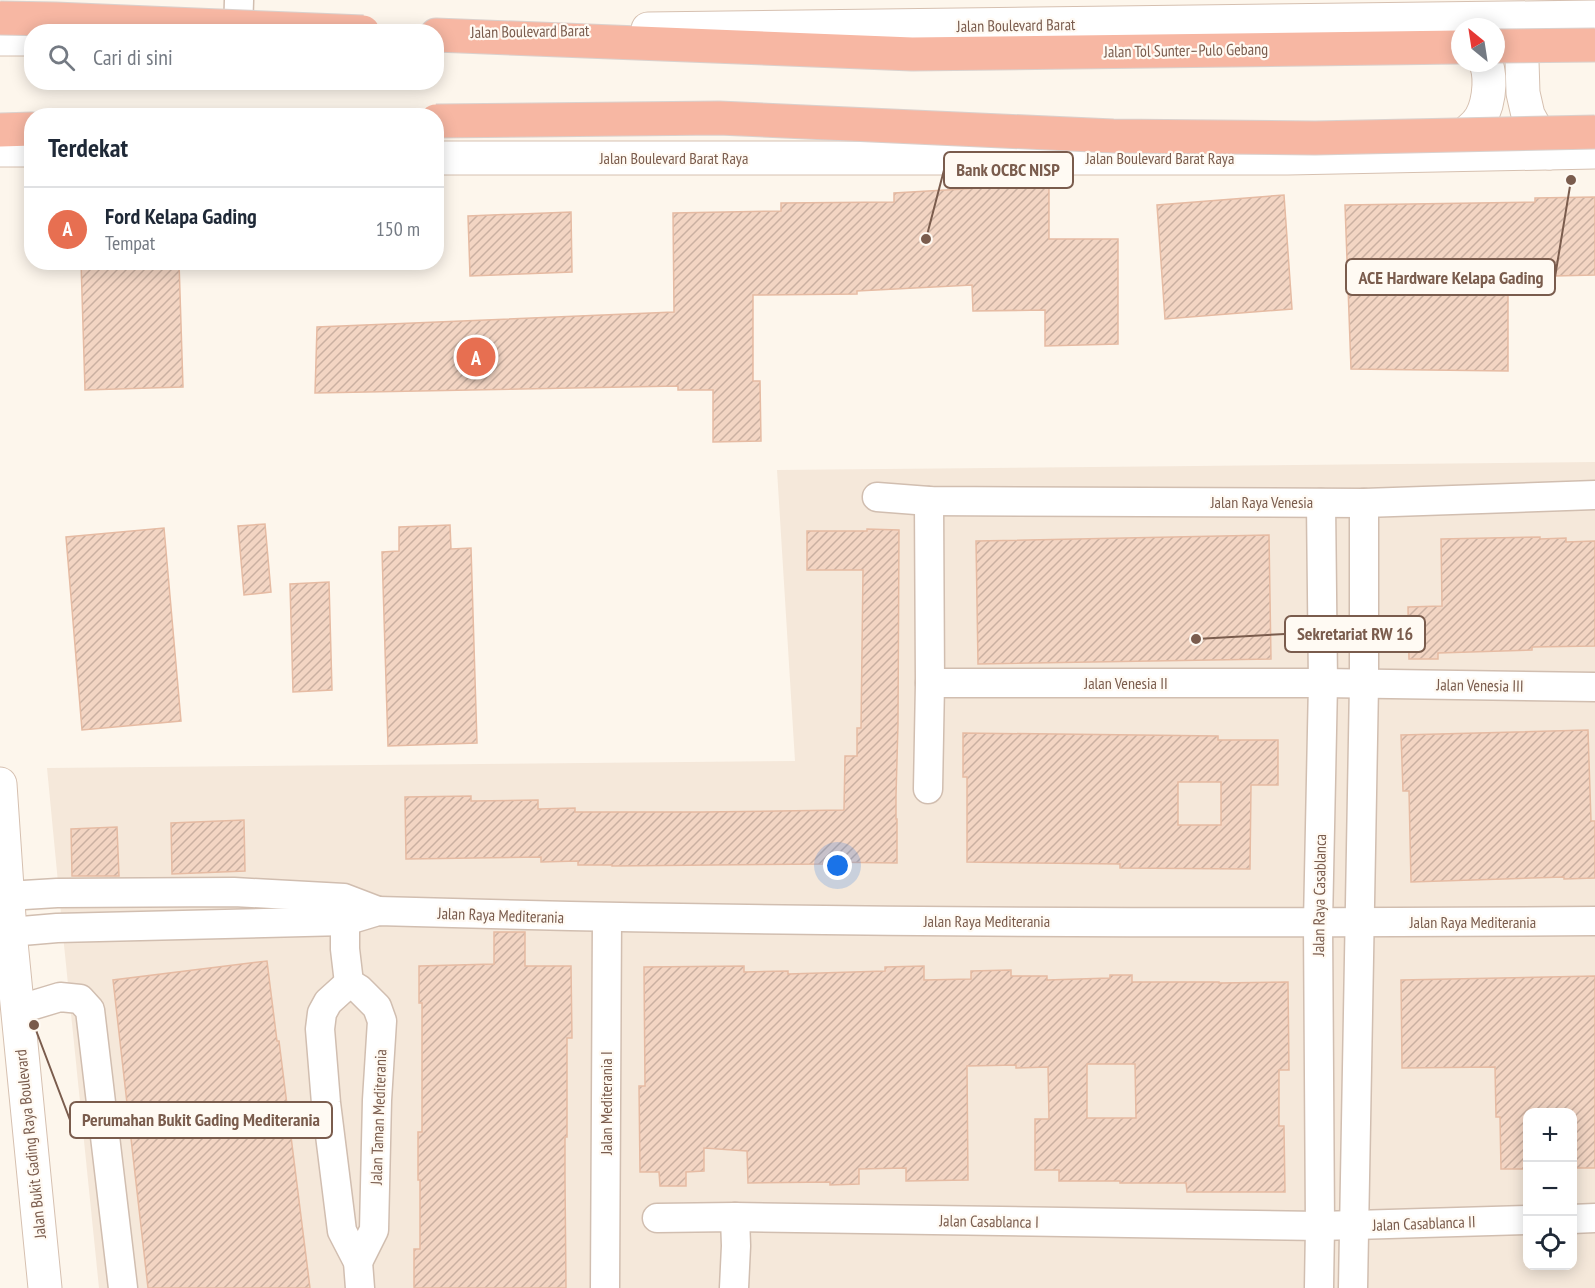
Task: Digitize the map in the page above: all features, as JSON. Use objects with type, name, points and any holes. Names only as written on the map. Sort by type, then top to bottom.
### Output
[{"type":"highway","points":[[0,18],[173,24]]},
{"type":"highway","name":"Jalan Tol Sunter–Pulo Gebang","points":[[444,33],[912,54],[1451,31]]},
{"type":"highway","points":[[1505,46],[1595,45]]},
{"type":"highway","points":[[444,121],[719,118],[1113,136],[1267,138],[1595,132]]},
{"type":"highway","points":[[0,130],[24,129]]},
{"type":"main road","name":"Jalan Boulevard Barat","points":[[1505,24],[1545,17],[1595,16]]},
{"type":"main road","points":[[1545,17],[1525,49],[1522,71],[1523,93],[1528,115],[1549,153]]},
{"type":"main road","name":"Jalan Boulevard Barat","points":[[444,33],[1451,31]]},
{"type":"main road","points":[[0,39],[24,39]]},
{"type":"main road","points":[[1442,154],[1478,122],[1488,99],[1488,72]]},
{"type":"main road","points":[[0,150],[24,150]]},
{"type":"main road","name":"Jalan Boulevard Barat Raya","points":[[444,158],[1288,158],[1595,152]]},
{"type":"main road","name":"Jalan Bukit Gading Raya Boulevard","points":[[0,784],[10,932],[45,1288]]},
{"type":"street","points":[[238,24],[239,0]]},
{"type":"street","name":"Jalan Raya Venesia","points":[[877,497],[928,501],[1364,503],[1595,495]]},
{"type":"street","points":[[928,501],[930,683],[928,789]]},
{"type":"street","name":"Jalan Raya Casablanca","points":[[1319,1288],[1318,923],[1323,683],[1321,503]]},
{"type":"street","points":[[1353,1288],[1364,684],[1364,503]]},
{"type":"street","name":"Jalan Venesia II","points":[[930,683],[1364,684]]},
{"type":"street","name":"Jalan Venesia III","points":[[1364,684],[1595,687]]},
{"type":"street","name":"Jalan Raya Mediterania","points":[[7,896],[57,893],[234,892],[345,910],[607,918],[1318,923],[1595,921]]},
{"type":"street","points":[[192,893],[192,924]]},
{"type":"street","points":[[345,910],[345,949],[349,983]]},
{"type":"street","name":"Jalan Raya Mediterania","points":[[10,932],[57,928],[192,924],[345,910]]},
{"type":"street","name":"Jalan Mediterania I","points":[[605,1288],[607,918]]},
{"type":"street","name":"Jalan Taman Mediterania","points":[[349,983],[359,989],[377,1007],[382,1021],[377,1100],[374,1230],[359,1275],[342,1231],[326,1103],[320,1029],[322,1013],[328,1002],[349,983]]},
{"type":"street","points":[[17,1010],[60,997],[80,999],[90,1010],[123,1288]]},
{"type":"street","points":[[734,1288],[735,1217]]},
{"type":"street","name":"Jalan Casablanca I","points":[[657,1218],[735,1217],[1320,1226]]},
{"type":"street","points":[[1577,1219],[1595,1218]]},
{"type":"street","name":"Jalan Casablanca II","points":[[1320,1226],[1523,1220]]},
{"type":"shaded area","points":[[1595,462],[1595,1288],[99,1288],[47,768],[795,761],[777,470]]},
{"type":"building","points":[[980,177],[1049,177],[1049,239],[1118,239],[1118,344],[1045,346],[1045,310],[973,311],[972,285],[857,291],[857,294],[753,295],[753,381],[760,381],[761,441],[713,442],[713,390],[678,390],[678,386],[315,393],[317,327],[674,312],[673,213],[781,211],[781,203],[894,202],[894,193],[980,188]]},
{"type":"building","points":[[1284,195],[1292,309],[1165,319],[1157,205]]},
{"type":"building","points":[[1595,197],[1595,275],[1508,277],[1508,371],[1351,369],[1345,205],[1535,202],[1535,198]]},
{"type":"building","points":[[571,212],[572,272],[470,276],[468,216]]},
{"type":"building","points":[[81,270],[179,270],[183,387],[85,390]]},
{"type":"building","points":[[265,524],[271,592],[244,595],[238,526]]},
{"type":"building","points":[[450,525],[451,549],[471,548],[477,743],[388,746],[382,552],[399,551],[399,527]]},
{"type":"building","points":[[164,528],[181,721],[82,730],[66,537]]},
{"type":"building","points":[[867,529],[899,530],[897,863],[612,866],[578,865],[578,861],[541,862],[541,857],[406,859],[405,797],[471,796],[471,801],[538,800],[538,809],[575,808],[575,812],[844,810],[845,756],[857,756],[857,728],[861,728],[863,570],[807,570],[807,531],[867,531]]},
{"type":"building","points":[[1269,535],[1271,659],[978,664],[976,541]]},
{"type":"building","points":[[1540,537],[1540,539],[1566,538],[1566,542],[1595,541],[1595,646],[1532,647],[1532,650],[1438,653],[1438,659],[1409,659],[1408,607],[1442,606],[1441,539]]},
{"type":"building","points":[[329,582],[332,690],[293,692],[290,584]]},
{"type":"building","points":[[1588,730],[1591,821],[1595,821],[1595,878],[1411,882],[1409,791],[1403,791],[1401,735]]},
{"type":"building","points":[[963,733],[1218,736],[1218,740],[1278,740],[1278,785],[1251,785],[1250,869],[1120,868],[1120,864],[967,862],[967,777],[963,777]],"holes":[[[1178,782],[1221,782],[1221,825],[1178,825]]]},
{"type":"building","points":[[244,820],[245,871],[172,874],[171,823]]},
{"type":"building","points":[[117,827],[119,876],[72,876],[71,829]]},
{"type":"building","points":[[494,932],[525,932],[525,966],[571,966],[572,1038],[567,1038],[567,1137],[565,1137],[566,1288],[414,1288],[414,1249],[420,1249],[418,1132],[422,1132],[422,1003],[419,1003],[419,966],[494,964]]},
{"type":"building","points":[[267,961],[310,1288],[148,1288],[113,980]]},
{"type":"building","points":[[744,966],[744,972],[788,971],[788,974],[885,971],[885,967],[924,966],[924,980],[971,979],[971,971],[1011,970],[1011,976],[1047,976],[1047,980],[1132,975],[1132,982],[1288,982],[1289,1070],[1279,1070],[1279,1126],[1284,1126],[1285,1192],[1187,1192],[1186,1183],[1059,1181],[1059,1170],[1035,1170],[1035,1119],[1049,1119],[1048,1067],[1016,1068],[1016,1065],[967,1066],[968,1180],[906,1181],[906,1168],[859,1169],[859,1184],[748,1183],[747,1151],[704,1148],[704,1171],[686,1172],[686,1186],[660,1186],[659,1172],[640,1172],[639,1086],[645,1086],[644,967]],"holes":[[[1087,1064],[1135,1064],[1136,1118],[1087,1118]]]},
{"type":"building","points":[[1595,976],[1595,1168],[1577,1168],[1577,1108],[1523,1108],[1523,1169],[1501,1169],[1500,1117],[1496,1117],[1495,1067],[1402,1068],[1401,980]]},
{"type":"place","name":"ACE Hardware Kelapa Gading","points":[[1571,180]]},
{"type":"place","name":"Bank OCBC NISP","points":[[926,239]]},
{"type":"place","name":"Ford Kelapa Gading","points":[[476,357]]},
{"type":"place","name":"Sekretariat RW 16","points":[[1196,639]]},
{"type":"place","name":"Perumahan Bukit Gading Mediterania","points":[[34,1025]]}]
